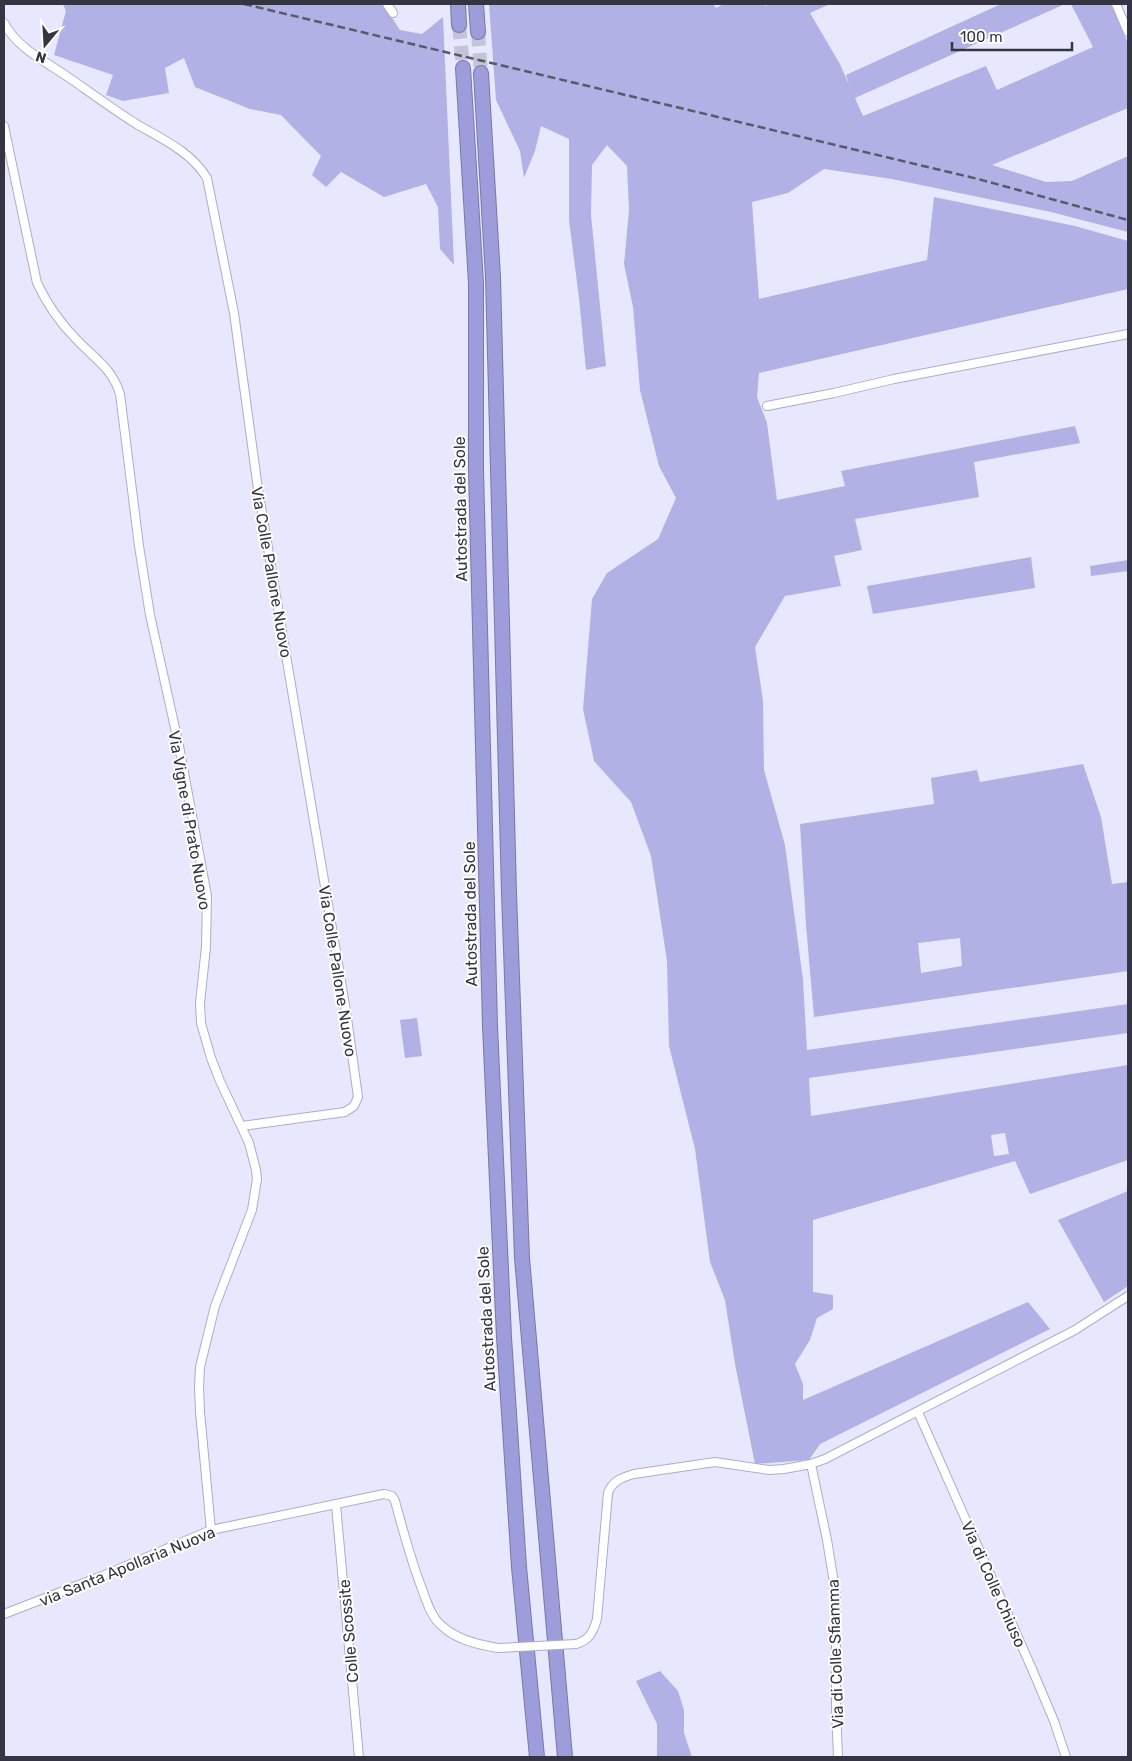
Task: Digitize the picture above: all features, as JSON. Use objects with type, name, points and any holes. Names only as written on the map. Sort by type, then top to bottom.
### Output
[{"type":"highway","points":[[458,4],[460,25]]},
{"type":"highway","points":[[476,4],[478,32]]},
{"type":"highway","name":"Autostrada del Sole","points":[[463,68],[476,283],[476,469],[490,1035],[504,1337],[519,1567],[537,1757]]},
{"type":"highway","points":[[481,73],[493,277],[510,903],[522,1258],[565,1757]]},
{"type":"street","points":[[387,4],[393,13]]},
{"type":"street","points":[[1116,4],[1128,32]]},
{"type":"street","name":"Via Colle Pallone Nuovo","points":[[4,23],[15,39],[32,54],[127,118],[184,152],[197,163],[207,178],[234,313],[258,489],[346,1011],[358,1097],[354,1106],[343,1113],[242,1126]]},
{"type":"street","name":"Via Vigne di Prato Nuovo","points":[[4,126],[37,283],[43,296],[61,322],[111,373],[118,387],[122,403],[139,546],[149,607],[207,896],[207,941],[200,1003],[201,1023],[217,1074],[242,1126],[252,1152],[256,1170],[257,1178],[252,1210],[214,1306],[200,1366],[200,1412],[211,1530]]},
{"type":"street","points":[[767,406],[894,379],[1128,334]]},
{"type":"street","points":[[811,1464],[841,1452],[1075,1330],[1128,1296]]},
{"type":"street","name":"Via di Colle Chiuso","points":[[918,1412],[1032,1669],[1054,1721],[1066,1757]]},
{"type":"street","name":"via Santa Apollaria Nuova","points":[[4,1614],[102,1576],[211,1530],[383,1494],[392,1496],[395,1501],[411,1560],[428,1606],[436,1620],[447,1630],[463,1639],[498,1648],[576,1644],[590,1636],[597,1619],[608,1493],[616,1482],[625,1476],[634,1474],[715,1462],[769,1470],[811,1464]]},
{"type":"street","name":"Via di Colle Sfiamma","points":[[811,1464],[836,1595],[838,1757]]},
{"type":"street","name":"Colle Scossite","points":[[336,1505],[359,1757]]},
{"type":"shaded area","points":[[63,4],[383,4],[400,30],[422,34],[443,17],[454,265],[440,249],[438,207],[426,184],[384,197],[341,172],[326,187],[312,175],[321,156],[281,115],[250,109],[195,87],[184,58],[165,68],[169,93],[123,101],[106,95],[113,75],[54,55],[66,11]]},
{"type":"shaded area","points":[[489,4],[713,4],[716,8],[724,4],[764,4],[765,6],[770,4],[830,4],[810,13],[840,64],[849,85],[846,75],[1001,4],[1065,4],[855,98],[863,116],[986,66],[997,90],[1093,47],[1071,4],[1111,4],[1128,43],[1128,108],[992,165],[1046,182],[1072,181],[1128,156],[1128,232],[1051,212],[892,179],[824,169],[788,193],[752,202],[759,299],[927,260],[934,197],[1075,226],[1128,241],[1128,289],[759,373],[757,397],[767,423],[777,500],[845,486],[841,471],[1075,426],[1080,443],[974,462],[979,497],[855,519],[862,550],[834,556],[841,586],[785,596],[755,647],[763,701],[764,770],[785,845],[803,980],[807,1050],[1128,1004],[1128,1033],[809,1078],[811,1116],[1128,1065],[1128,1160],[1030,1194],[1015,1161],[813,1220],[813,1292],[833,1295],[833,1309],[817,1318],[810,1340],[795,1364],[803,1384],[803,1400],[1028,1302],[1050,1329],[820,1444],[809,1460],[755,1464],[735,1364],[725,1300],[710,1262],[695,1149],[669,1046],[667,961],[651,856],[631,802],[594,761],[583,709],[592,599],[607,573],[658,539],[676,498],[659,466],[640,390],[633,307],[624,264],[629,210],[627,166],[607,145],[592,165],[591,215],[606,366],[586,370],[569,220],[569,139],[541,126],[535,151],[524,178],[520,151],[496,100]],"holes":[[[1005,1133],[1009,1154],[994,1156],[991,1135]]]},
{"type":"shaded area","points":[[1031,557],[1035,588],[873,614],[867,586]]},
{"type":"shaded area","points":[[1128,560],[1128,571],[1091,576],[1090,566]]},
{"type":"shaded area","points":[[1083,764],[1101,817],[1112,884],[1128,882],[1128,971],[814,1017],[800,824],[934,804],[931,778],[977,770],[980,782]],"holes":[[[960,938],[962,966],[921,973],[918,943]]]},
{"type":"shaded area","points":[[417,1018],[422,1056],[405,1058],[400,1020]]},
{"type":"shaded area","points":[[1128,1191],[1128,1286],[1104,1302],[1058,1220]]},
{"type":"shaded area","points":[[660,1671],[678,1691],[684,1710],[684,1733],[692,1757],[657,1757],[657,1724],[636,1681]]},
{"type":"tunnel","points":[[459,25],[463,68]]},
{"type":"tunnel","points":[[478,32],[481,73]]},
{"type":"railway","points":[[244,4],[978,179],[1128,220]]}]
